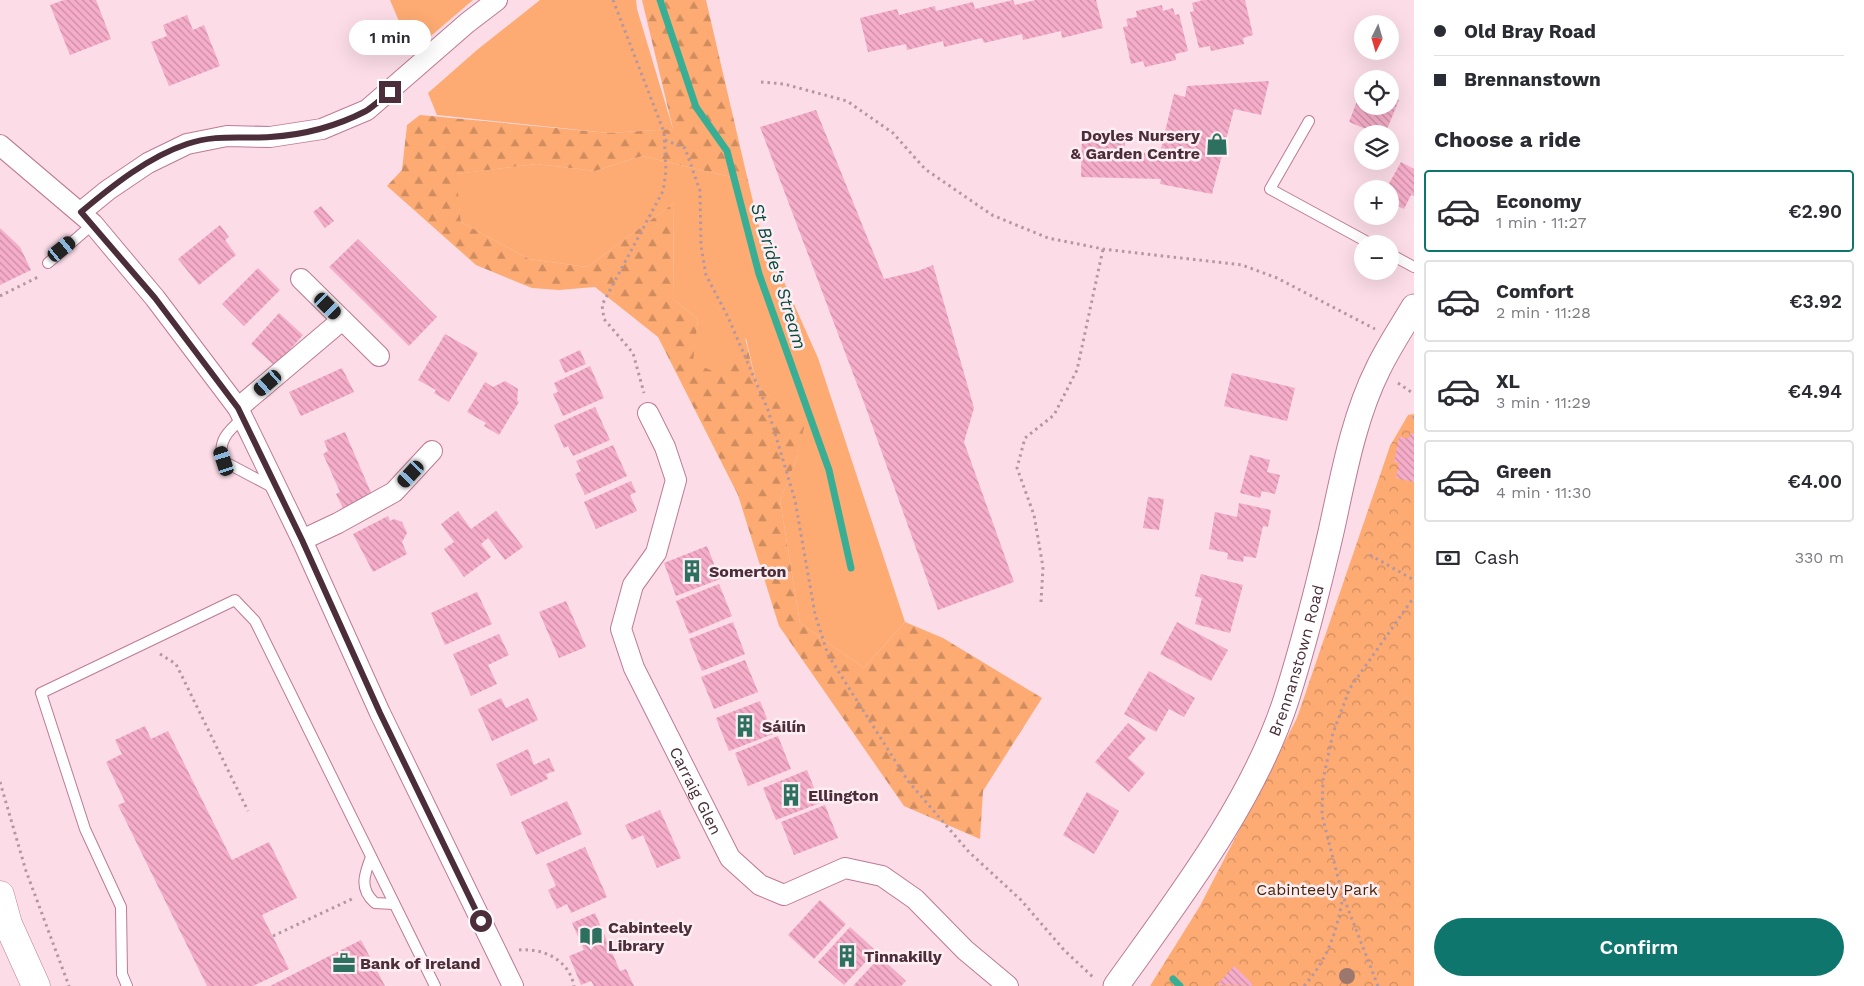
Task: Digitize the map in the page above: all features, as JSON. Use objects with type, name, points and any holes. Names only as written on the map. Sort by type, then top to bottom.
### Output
[{"type":"highway","points":[[0,895],[8,924],[36,986]]},
{"type":"street","points":[[87,218],[108,190],[148,163],[187,144],[227,136],[270,137],[322,129],[367,110],[467,23],[497,0]]},
{"type":"street","points":[[0,145],[87,218],[155,298],[241,413],[302,540],[380,713],[513,986]]},
{"type":"street","points":[[301,279],[379,356]]},
{"type":"street","name":"Brennanstown Road","points":[[1116,986],[1180,897],[1226,826],[1266,750],[1292,679],[1321,575],[1345,468],[1360,417],[1377,370],[1414,307]]},
{"type":"street","points":[[241,413],[342,320]]},
{"type":"street","name":"Carraig Glen","points":[[648,413],[665,447],[676,480],[656,553],[633,585],[621,629],[634,668],[730,858],[760,885],[784,895],[845,868],[882,876],[915,899],[965,950],[1008,986]]},
{"type":"street","points":[[302,540],[338,523],[394,492],[432,451]]},
{"type":"lane","points":[[1309,121],[1270,189],[1354,235]]},
{"type":"lane","points":[[48,263],[87,218]]},
{"type":"lane","points":[[1399,259],[1414,267]]},
{"type":"lane","points":[[241,413],[222,441],[220,451],[224,461],[277,490]]},
{"type":"lane","points":[[127,986],[122,974],[121,907],[85,829],[41,693],[235,600],[255,621],[435,986]]},
{"type":"lane","points":[[371,857],[364,876],[363,886],[366,893],[375,903],[393,904]]},
{"type":"path","points":[[613,0],[664,132],[665,140],[666,171],[663,191],[602,305],[604,319],[633,353],[642,378],[648,413]]},
{"type":"path","points":[[761,82],[784,84],[847,100],[893,133],[924,169],[992,215],[1048,238],[1103,249],[1242,265],[1277,278],[1395,340]]},
{"type":"path","points":[[665,140],[685,148],[700,191],[702,246],[706,274],[728,317],[768,410],[795,500],[815,614],[828,655],[908,781],[969,852],[1021,900],[1064,950],[1102,986]]},
{"type":"path","points":[[1041,602],[1043,567],[1034,515],[1017,468],[1025,438],[1054,415],[1077,370],[1103,249]]},
{"type":"path","points":[[0,296],[42,275],[48,263]]},
{"type":"path","points":[[1414,416],[1414,421]]},
{"type":"path","points":[[1370,555],[1414,580]]},
{"type":"path","points":[[1378,986],[1343,896],[1322,815],[1323,780],[1333,733],[1350,688],[1414,597]]},
{"type":"path","points":[[150,641],[155,651],[176,664],[248,810]]},
{"type":"path","points":[[0,782],[26,871],[69,986]]},
{"type":"path","points":[[273,936],[366,893]]},
{"type":"path","points":[[1304,986],[1327,954],[1337,929],[1343,896]]},
{"type":"path","points":[[498,956],[505,952],[526,949],[550,955],[567,967],[574,986]]},
{"type":"green space","points":[[390,0],[473,0],[412,52]]},
{"type":"green space","points":[[540,0],[636,0],[637,9],[673,129],[609,133],[437,115],[428,93],[477,50]]},
{"type":"green space","points":[[642,0],[706,0],[748,181],[642,156],[595,171],[537,164],[456,174],[461,222],[529,259],[587,267],[674,203],[673,299],[698,319],[693,362],[725,377],[745,338],[757,386],[805,423],[797,458],[780,500],[800,623],[864,668],[905,622],[943,638],[1042,698],[983,791],[980,839],[904,806],[779,626],[738,495],[658,337],[595,287],[559,290],[532,288],[476,265],[387,186],[402,170],[407,125],[420,115],[609,133],[673,129]]},
{"type":"green space","points":[[642,156],[748,181],[759,226],[818,358],[905,622],[864,668],[800,623],[780,500],[797,458],[804,423],[757,386],[746,338],[725,378],[692,362],[698,319],[673,299],[674,203],[587,267],[529,259],[461,222],[455,174],[537,164],[595,171]]},
{"type":"green space","name":"Cabinteely Park","points":[[1414,414],[1414,986],[1150,986],[1200,906],[1297,718],[1390,446],[1408,415]]},
{"type":"building","points":[[64,0],[96,0],[111,39],[70,55],[50,5]]},
{"type":"building","points":[[1013,0],[1015,5],[1036,0],[1096,0],[1103,28],[1062,38],[1061,31],[1023,40],[1022,34],[984,43],[982,38],[944,47],[943,41],[907,50],[906,44],[868,52],[860,18],[897,9],[899,15],[935,6],[936,11],[973,2],[975,9]]},
{"type":"building","points":[[1203,0],[1245,0],[1253,35],[1243,38],[1244,44],[1211,51],[1210,46],[1199,48],[1190,12],[1194,11],[1192,3]]},
{"type":"building","points":[[1162,5],[1163,11],[1173,8],[1175,15],[1179,14],[1188,51],[1175,54],[1176,60],[1145,67],[1143,61],[1131,64],[1123,27],[1128,26],[1126,19],[1137,17],[1136,11]]},
{"type":"building","points":[[187,15],[193,30],[204,25],[220,66],[169,86],[151,42],[167,36],[163,25]]},
{"type":"building","points":[[1269,81],[1261,115],[1234,109],[1212,194],[1160,184],[1161,179],[1081,177],[1082,131],[1125,132],[1125,152],[1160,153],[1174,94],[1185,97],[1187,86]]},
{"type":"building","points":[[1354,109],[1354,115],[1393,115],[1389,125],[1356,125],[1349,122]]},
{"type":"building","points":[[816,110],[884,279],[918,271],[933,265],[974,408],[964,442],[1014,582],[938,610],[866,408],[760,127]]},
{"type":"building","points":[[1401,162],[1414,169],[1414,196],[1411,195],[1404,209],[1399,206],[1399,180],[1391,180],[1397,170],[1399,170]]},
{"type":"building","points":[[321,206],[334,221],[325,228],[313,212]]},
{"type":"building","points":[[220,225],[229,237],[225,240],[236,255],[199,285],[178,259]]},
{"type":"building","points":[[0,228],[20,247],[31,270],[0,285]]},
{"type":"building","points":[[358,239],[437,317],[409,346],[329,267]]},
{"type":"building","points":[[258,268],[280,290],[244,326],[222,304]]},
{"type":"building","points":[[279,313],[303,335],[275,366],[251,344]]},
{"type":"building","points":[[445,334],[478,353],[449,402],[434,393],[436,390],[418,380]]},
{"type":"building","points":[[580,350],[586,364],[565,373],[559,360]]},
{"type":"building","points":[[590,366],[604,398],[563,416],[553,394],[558,392],[554,383]]},
{"type":"building","points":[[342,368],[354,392],[301,416],[289,392]]},
{"type":"building","points":[[1232,373],[1295,388],[1287,421],[1224,406]]},
{"type":"building","points":[[505,381],[518,389],[517,401],[519,402],[499,435],[484,426],[486,423],[467,412],[485,382],[493,387]]},
{"type":"building","points":[[595,407],[610,440],[573,456],[568,446],[564,448],[554,425]]},
{"type":"building","points":[[345,432],[372,495],[343,508],[336,494],[340,492],[323,454],[328,451],[324,441]]},
{"type":"building","points":[[1410,433],[1414,434],[1414,482],[1396,478],[1399,463],[1394,462],[1399,437],[1409,438]]},
{"type":"building","points":[[613,445],[627,476],[585,495],[575,474],[581,471],[576,461]]},
{"type":"building","points":[[1250,455],[1270,460],[1267,472],[1280,475],[1275,494],[1262,491],[1260,498],[1240,493]]},
{"type":"building","points":[[631,481],[636,492],[630,495],[637,511],[596,529],[584,502]]},
{"type":"building","points":[[1148,497],[1164,499],[1159,530],[1143,528]]},
{"type":"building","points":[[1239,503],[1271,510],[1268,527],[1263,526],[1256,558],[1244,556],[1243,562],[1227,559],[1228,553],[1209,549],[1215,512],[1237,517]]},
{"type":"building","points":[[458,511],[471,529],[496,511],[523,547],[505,560],[488,538],[481,544],[491,557],[464,577],[444,549],[454,542],[441,524]]},
{"type":"building","points":[[388,516],[390,521],[394,519],[402,522],[407,533],[402,542],[407,554],[373,572],[353,534]]},
{"type":"building","name":"Somerton","points":[[707,546],[720,579],[676,596],[664,563]]},
{"type":"building","points":[[1201,574],[1243,585],[1230,633],[1195,624],[1202,598],[1195,596]]},
{"type":"building","points":[[719,584],[732,616],[689,634],[676,601]]},
{"type":"building","points":[[477,592],[492,624],[445,645],[431,613]]},
{"type":"building","points":[[566,601],[586,647],[559,658],[539,612]]},
{"type":"building","points":[[733,622],[745,654],[702,671],[689,639]]},
{"type":"building","points":[[1177,622],[1228,650],[1211,681],[1160,654]]},
{"type":"building","points":[[499,634],[509,655],[488,665],[497,684],[471,696],[453,654]]},
{"type":"building","points":[[745,660],[758,692],[714,709],[701,677]]},
{"type":"building","points":[[1149,671],[1195,698],[1184,717],[1169,709],[1156,732],[1124,714]]},
{"type":"building","points":[[501,698],[506,708],[528,698],[538,720],[492,741],[478,709]]},
{"type":"building","name":"Sáilín","points":[[760,701],[773,734],[729,751],[716,718]]},
{"type":"building","points":[[1128,723],[1146,738],[1128,758],[1145,773],[1129,792],[1095,762]]},
{"type":"building","points":[[145,726],[151,739],[168,731],[232,860],[269,842],[297,898],[262,915],[289,969],[253,986],[207,986],[118,805],[125,802],[106,762],[122,754],[115,740]]},
{"type":"building","points":[[778,736],[791,769],[748,786],[735,753]]},
{"type":"building","points":[[528,749],[534,765],[549,758],[555,771],[546,774],[548,779],[511,796],[496,764]]},
{"type":"building","name":"Ellington","points":[[807,770],[820,803],[776,820],[763,788]]},
{"type":"building","points":[[1087,792],[1119,811],[1094,854],[1063,835]]},
{"type":"building","points":[[567,801],[582,834],[536,855],[521,822]]},
{"type":"building","points":[[825,805],[838,838],[794,855],[781,822]]},
{"type":"building","points":[[660,810],[681,858],[657,868],[643,835],[632,840],[625,825]]},
{"type":"building","points":[[585,847],[607,897],[571,913],[567,904],[557,909],[548,890],[556,886],[546,864]]},
{"type":"building","points":[[820,900],[846,924],[814,959],[788,935]]},
{"type":"building","name":"Cabinteely Library","points":[[595,913],[620,971],[626,969],[634,986],[594,986],[591,981],[581,985],[569,956],[584,950],[572,923]]},
{"type":"building","name":"Tinnakilly","points":[[850,927],[876,951],[844,985],[818,962]]},
{"type":"building","name":"Bank of Ireland","points":[[361,940],[385,986],[270,986]]},
{"type":"building","points":[[880,957],[906,981],[901,986],[853,986]]},
{"type":"building","points":[[1234,966],[1253,984],[1251,986],[1217,985]]},
{"type":"waterway","name":"St Bride's Stream","points":[[660,0],[696,107],[727,151],[759,274],[829,470],[851,568]]},
{"type":"waterway","name":"St Bride's Stream","points":[[1173,979],[1180,986]]},
{"type":"place","name":"Doyles Nursery & Garden Centre","points":[[1217,144]]},
{"type":"place","name":"Somerton","points":[[692,571]]},
{"type":"place","name":"Sáilín","points":[[745,726]]},
{"type":"place","name":"Ellington","points":[[791,795]]},
{"type":"place","name":"Cabinteely Library","points":[[591,936]]},
{"type":"place","name":"Tinnakilly","points":[[847,956]]},
{"type":"place","name":"Bank of Ireland","points":[[344,963]]},
{"type":"route","points":[[390,92],[367,110],[322,129],[270,137],[227,136],[187,144],[148,163],[108,190],[81,212],[155,298],[238,408],[302,540],[380,713],[481,921]]}]
